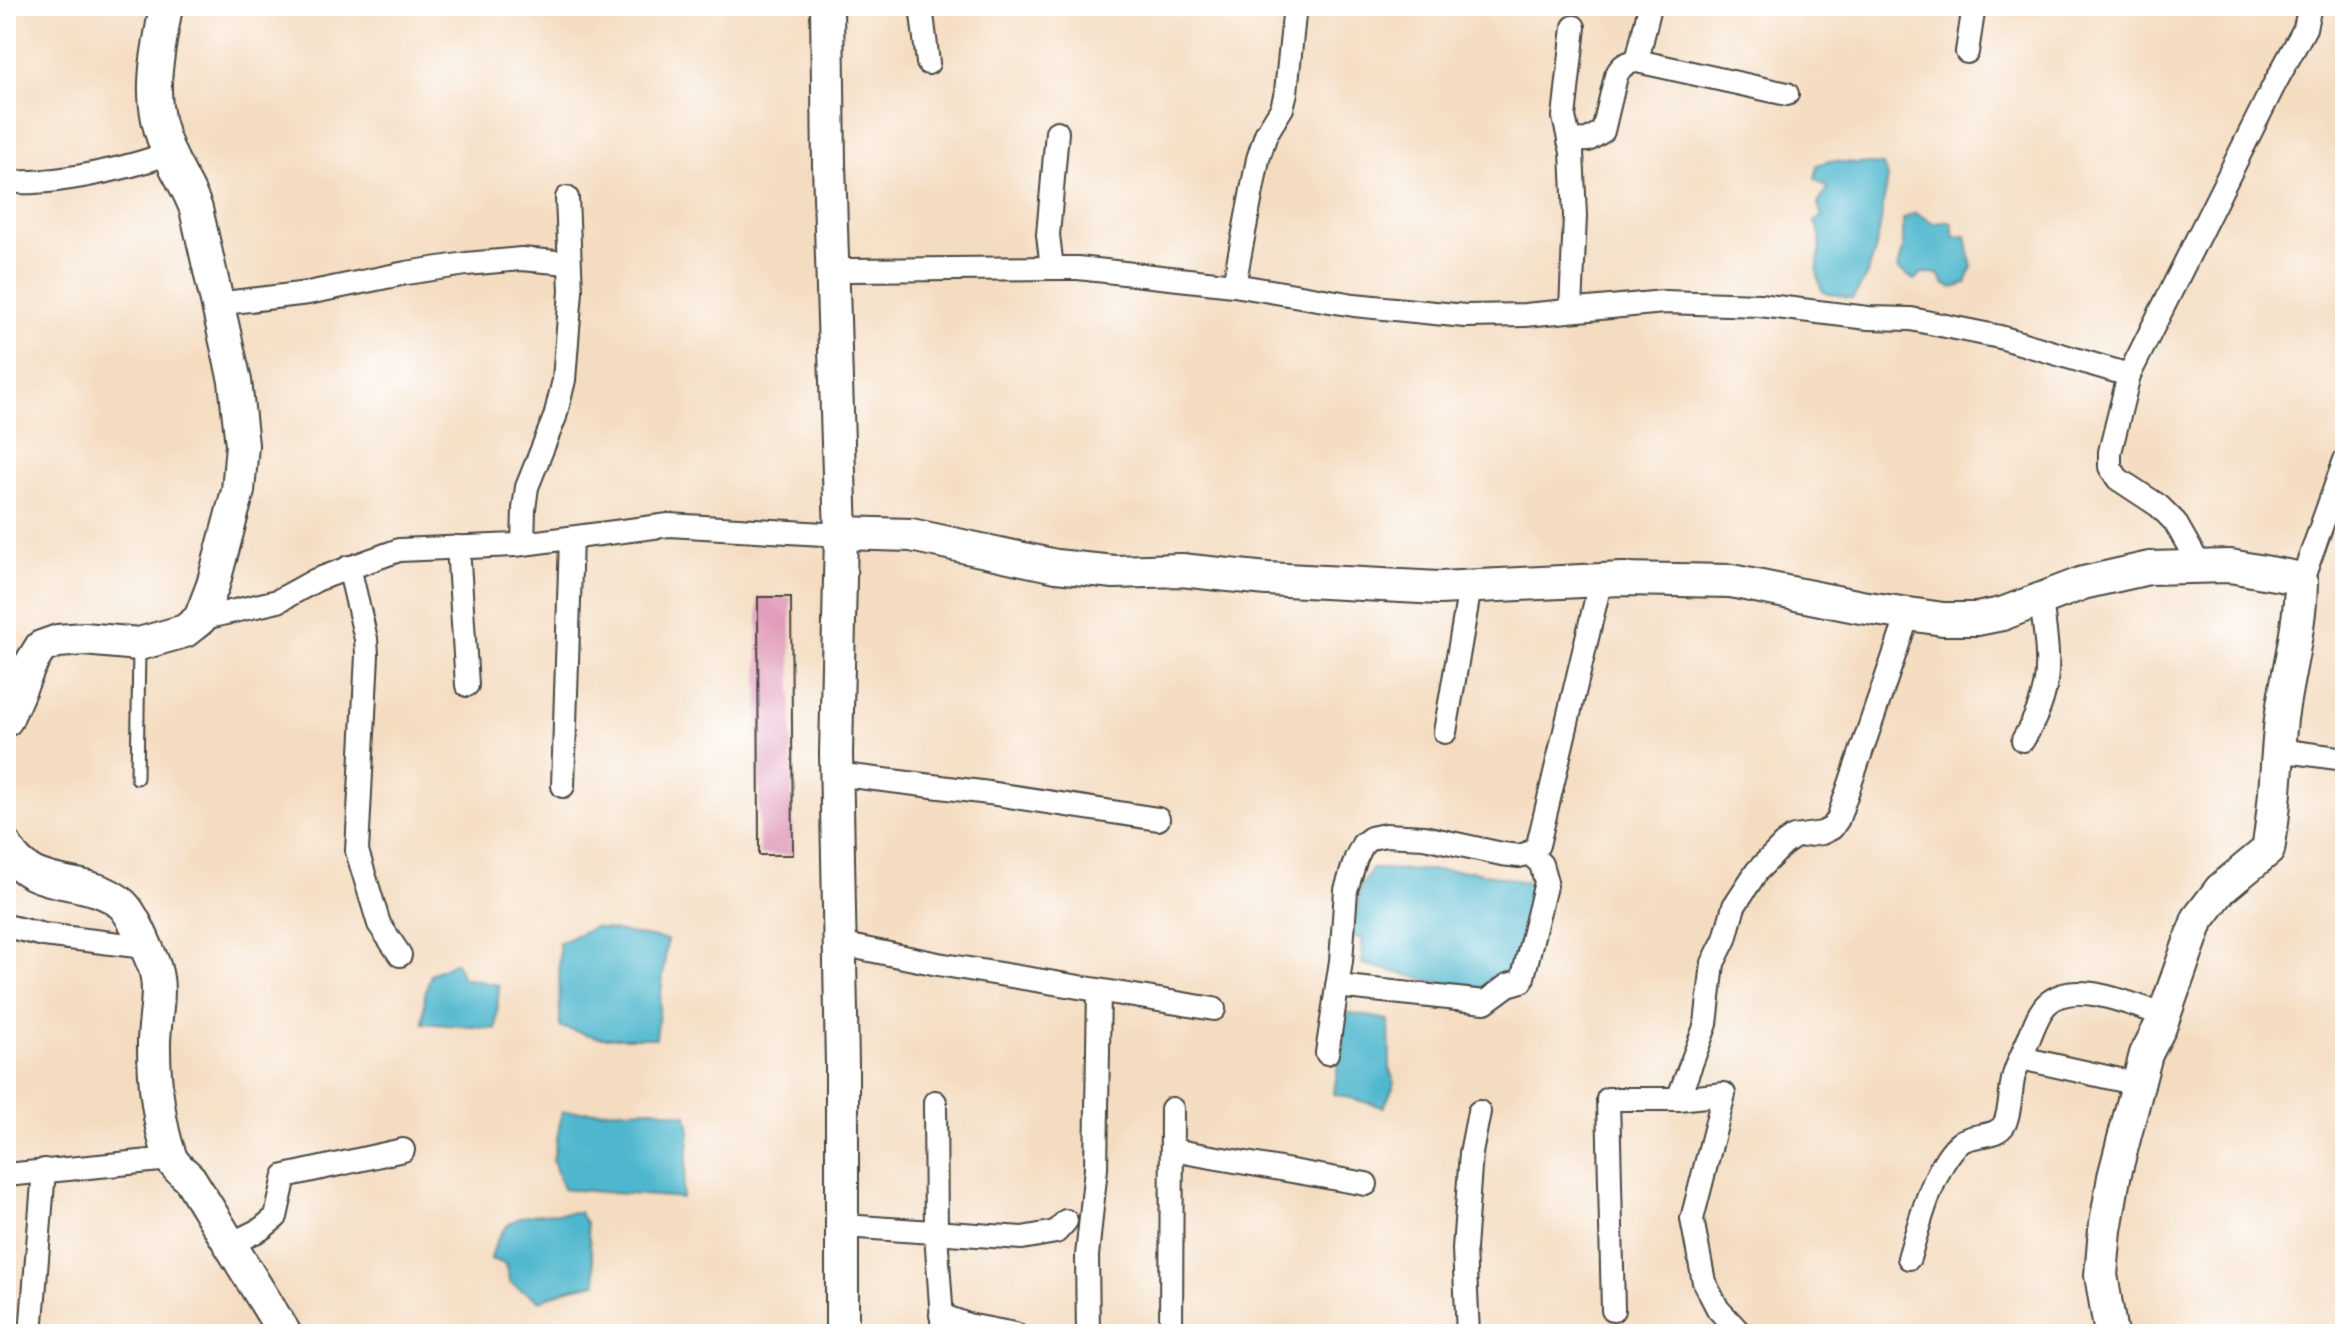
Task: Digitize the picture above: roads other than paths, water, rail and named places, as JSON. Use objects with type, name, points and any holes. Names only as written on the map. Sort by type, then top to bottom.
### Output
[{"type":"street","points":[[166,6],[153,95],[161,134],[196,209],[235,381],[242,445],[238,491],[213,585],[200,619]]},
{"type":"street","points":[[827,6],[851,776],[859,1334]]},
{"type":"street","points":[[842,1334],[842,1065],[836,753],[850,270],[844,106],[845,6]]},
{"type":"street","points":[[921,6],[928,63]]},
{"type":"street","points":[[1234,285],[1258,159],[1266,134],[1282,108],[1286,92],[1295,6]]},
{"type":"street","points":[[1637,61],[1650,6]]},
{"type":"street","points":[[1967,52],[1974,6]]},
{"type":"street","points":[[2200,566],[2175,522],[2159,506],[2118,479],[2110,467],[2110,452],[2129,375],[2305,28],[2310,6]]},
{"type":"street","points":[[1571,310],[1575,216],[1572,152],[1564,117],[1564,99],[1574,27]]},
{"type":"street","points":[[1569,141],[1588,140],[1603,131],[1620,68],[1637,61],[1787,94]]},
{"type":"street","points":[[1052,268],[1048,235],[1057,132]]},
{"type":"street","points":[[6,181],[42,182],[142,163],[169,153]]},
{"type":"street","points":[[523,544],[527,487],[562,395],[571,291],[567,198]]},
{"type":"street","points":[[216,304],[308,293],[466,264],[521,259],[569,263]]},
{"type":"street","points":[[850,270],[1078,268],[1234,285],[1354,305],[1465,316],[1525,315],[1664,302],[1760,305],[1868,318],[1911,319],[2000,337],[2129,375]]},
{"type":"street","points":[[2111,1334],[2101,1275],[2105,1230],[2114,1177],[2146,1054],[2165,1015],[2198,919],[2221,889],[2268,850],[2301,583],[2345,460]]},
{"type":"street","points":[[6,720],[41,647],[58,641],[84,639],[139,644],[185,631],[200,619],[278,601],[316,580],[399,550],[523,544],[669,525],[911,535],[1056,566],[1099,570],[1181,570],[1384,586],[1470,587],[1601,579],[1731,581],[1943,619],[1977,619],[2002,614],[2083,583],[2149,568],[2200,566],[2246,569],[2292,577],[2301,583]]},
{"type":"street","points":[[563,786],[571,538]]},
{"type":"street","points":[[458,547],[467,685]]},
{"type":"street","points":[[349,567],[366,639],[367,687],[357,851],[379,924],[400,955]]},
{"type":"street","points":[[1327,1053],[1346,890],[1363,844],[1371,838],[1385,835],[1424,837],[1519,856],[1529,853],[1538,845],[1601,579]]},
{"type":"street","points":[[1445,732],[1470,587]]},
{"type":"street","points":[[2023,740],[2037,717],[2049,672],[2041,599]]},
{"type":"street","points":[[1678,1099],[1706,1024],[1713,963],[1725,939],[1734,906],[1757,871],[1784,844],[1794,837],[1822,833],[1832,828],[1838,819],[1908,615]]},
{"type":"street","points":[[2278,750],[2345,759]]},
{"type":"street","points":[[851,776],[1158,819]]},
{"type":"street","points":[[6,846],[12,858],[24,869],[111,896],[131,916],[159,981],[154,1048],[160,1108],[171,1159],[190,1179],[285,1334]]},
{"type":"street","points":[[1337,986],[1485,1002],[1508,985],[1522,981],[1546,882],[1541,864],[1529,853]]},
{"type":"street","points":[[6,926],[83,941],[145,947]]},
{"type":"street","points":[[855,947],[938,964],[1214,1009]]},
{"type":"street","points":[[1088,1334],[1087,1256],[1096,1168],[1099,991]]},
{"type":"street","points":[[1909,1258],[1930,1193],[1954,1149],[1962,1141],[2000,1130],[2005,1123],[2015,1073],[2046,1005],[2073,992],[2090,993],[2165,1015]]},
{"type":"street","points":[[2021,1058],[2138,1084]]},
{"type":"street","points":[[1613,1310],[1608,1099],[1678,1099],[1724,1094],[1692,1219],[1704,1282],[1718,1309],[1741,1334]]},
{"type":"street","points":[[935,1102],[936,1233],[942,1325],[968,1325],[1015,1334]]},
{"type":"street","points":[[1171,1334],[1172,1109]]},
{"type":"street","points":[[1468,1334],[1464,1249],[1471,1153],[1479,1112]]},
{"type":"street","points":[[231,1244],[261,1229],[276,1217],[285,1176],[403,1150]]},
{"type":"street","points":[[1172,1150],[1366,1184]]},
{"type":"street","points":[[6,1175],[171,1159]]},
{"type":"street","points":[[31,1334],[44,1170]]},
{"type":"street","points":[[859,1227],[1022,1238],[1056,1232],[1066,1221]]},
{"type":"lane","points":[[137,778],[139,644]]},
{"type":"water","points":[[1829,161],[1883,165],[1887,176],[1873,256],[1852,299],[1823,292],[1819,281],[1820,239],[1814,221],[1822,217],[1818,204],[1828,188],[1815,179],[1817,165]]},
{"type":"water","points":[[1915,213],[1936,224],[1942,221],[1952,223],[1954,237],[1966,236],[1972,267],[1966,284],[1954,288],[1945,285],[1939,274],[1922,273],[1914,280],[1898,269],[1903,248],[1903,219]]},
{"type":"water","points":[[1372,869],[1473,871],[1541,885],[1530,971],[1520,994],[1432,981],[1362,964],[1362,938],[1351,937],[1361,886]]},
{"type":"water","points":[[594,927],[667,940],[656,1038],[600,1038],[560,1027],[559,943]]},
{"type":"water","points":[[456,962],[462,978],[499,985],[496,1029],[423,1023],[425,994],[431,974]]},
{"type":"water","points":[[1345,1012],[1389,1020],[1390,1071],[1395,1083],[1384,1107],[1334,1094]]},
{"type":"water","points":[[653,1109],[687,1115],[690,1132],[682,1198],[563,1189],[553,1161],[562,1112]]},
{"type":"water","points":[[579,1212],[586,1223],[597,1283],[568,1289],[540,1301],[510,1283],[505,1264],[491,1259],[496,1242],[512,1222],[535,1215]]}]
